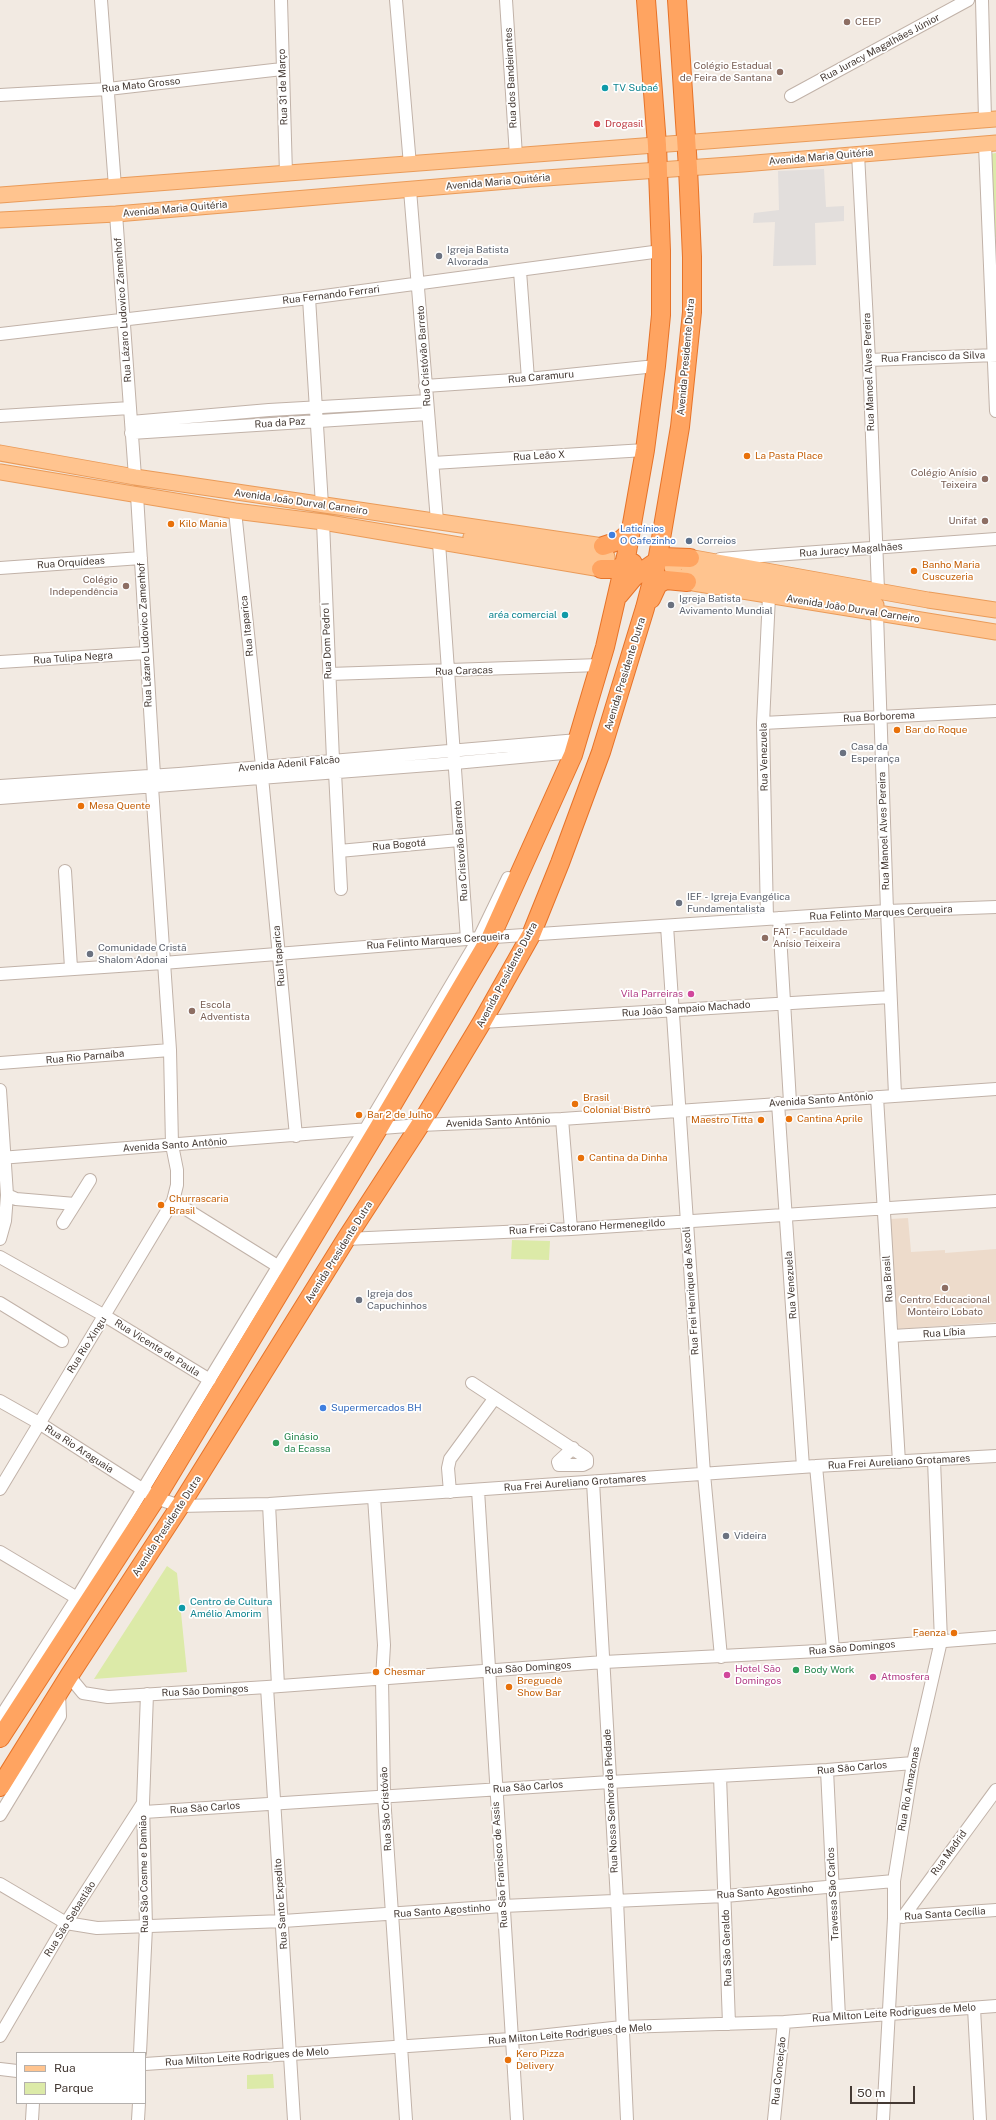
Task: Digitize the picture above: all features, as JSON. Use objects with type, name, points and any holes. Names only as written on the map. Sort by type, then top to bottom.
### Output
[{"type":"highway","points":[[0,1738],[255,1321],[284,1270],[372,1130],[485,937],[575,749],[600,665],[631,531],[645,450],[661,315],[661,251],[657,145],[646,0]]},
{"type":"highway","name":"Avenida Presidente Dutra","points":[[3,1797],[59,1692],[180,1506],[346,1239],[420,1125],[482,1022],[531,935],[560,863],[601,752],[645,608],[663,527],[680,427],[692,312],[692,257],[677,0]]},
{"type":"highway","points":[[663,527],[674,549],[693,568]]},
{"type":"highway","points":[[600,557],[631,531]]},
{"type":"highway","points":[[657,553],[663,557],[668,556],[693,568]]},
{"type":"highway","points":[[600,557],[615,569],[657,553]]},
{"type":"highway","points":[[616,596],[657,553]]},
{"type":"highway","points":[[600,557],[616,596]]},
{"type":"highway","points":[[645,608],[658,584],[693,568]]},
{"type":"highway","points":[[27,1695],[47,1645]]},
{"type":"main road","points":[[0,195],[742,139],[991,118]]},
{"type":"main road","points":[[742,139],[736,144],[732,153],[736,160],[743,164]]},
{"type":"main road","name":"Avenida Maria Quitéria","points":[[0,220],[116,214],[532,179],[991,144]]},
{"type":"main road","points":[[522,155],[534,167],[532,179]]},
{"type":"main road","name":"Avenida João Durval Carneiro","points":[[0,453],[135,477],[437,522],[600,557]]},
{"type":"main road","name":"Avenida João Durval Carneiro","points":[[0,472],[234,511],[323,522],[439,543],[600,557]]},
{"type":"main road","points":[[322,506],[337,515],[600,557]]},
{"type":"main road","points":[[323,522],[337,515]]},
{"type":"main road","points":[[693,568],[850,598],[887,607],[919,619]]},
{"type":"main road","name":"Avenida João Durval Carneiro","points":[[693,568],[878,590],[920,599],[996,610]]},
{"type":"main road","name":"Avenida João Durval Carneiro","points":[[693,568],[769,596],[996,632]]},
{"type":"main road","points":[[850,598],[920,599]]},
{"type":"street","points":[[101,0],[115,187]]},
{"type":"street","name":"Rua 31 de Março","points":[[281,0],[286,174]]},
{"type":"street","points":[[396,0],[410,164]]},
{"type":"street","name":"Rua dos Bandeirantes","points":[[506,0],[522,155]]},
{"type":"street","name":"Rua Juracy Magalhães Júnior","points":[[792,96],[968,0]]},
{"type":"street","points":[[982,0],[991,118]]},
{"type":"street","name":"Rua Mato Grosso","points":[[0,95],[108,89],[282,69]]},
{"type":"street","points":[[991,144],[996,411]]},
{"type":"street","name":"Rua Manoel Alves Pereira","points":[[858,154],[869,360],[875,548],[878,590]]},
{"type":"street","name":"Rua Cristóvão Barreto","points":[[410,190],[437,522]]},
{"type":"street","name":"Rua Lázaro Ludovico Zamenhof","points":[[116,214],[125,319],[135,477]]},
{"type":"street","name":"Rua Fernando Ferrari","points":[[0,334],[309,298],[661,251]]},
{"type":"street","points":[[520,270],[528,379]]},
{"type":"street","points":[[309,298],[322,506]]},
{"type":"street","name":"Rua Francisco da Silva","points":[[869,360],[995,355]]},
{"type":"street","name":"Rua Caramuru","points":[[425,386],[528,379],[656,366]]},
{"type":"street","name":"Rua da Paz","points":[[131,428],[270,410],[427,400]]},
{"type":"street","points":[[0,416],[130,408]]},
{"type":"street","points":[[270,410],[270,424]]},
{"type":"street","name":"Rua da Paz","points":[[131,428],[270,424],[428,414]]},
{"type":"street","name":"Rua Leão X","points":[[433,463],[645,450]]},
{"type":"street","name":"Rua Lázaro Ludovico Zamenhof","points":[[137,495],[163,963],[170,1050],[172,1145],[177,1170],[173,1201]]},
{"type":"street","name":"Rua Itaparica","points":[[234,511],[262,771],[296,1136]]},
{"type":"street","name":"Rua Dom Pedro I","points":[[323,522],[328,674],[341,889]]},
{"type":"street","name":"Rua Juracy Magalhães","points":[[693,568],[875,548],[996,539]]},
{"type":"street","points":[[439,543],[450,671],[454,758]]},
{"type":"street","name":"Rua Orquídeas","points":[[0,568],[141,558]]},
{"type":"street","name":"Rua Venezuela","points":[[769,596],[763,723],[773,919],[784,1002],[786,1214],[803,1467]]},
{"type":"street","name":"Rua Manoel Alves Pereira","points":[[878,614],[880,717],[895,1096]]},
{"type":"street","name":"Rua Tulipa Negra","points":[[0,662],[146,653]]},
{"type":"street","name":"Rua Caracas","points":[[328,674],[600,665]]},
{"type":"street","name":"Rua Borborema","points":[[763,723],[996,711]]},
{"type":"street","name":"Avenida Adenil Falcão","points":[[0,798],[92,786],[262,771],[575,749]]},
{"type":"street","name":"Rua Cristovão Barreto","points":[[454,758],[467,939]]},
{"type":"street","name":"Avenida Adenil Falcão","points":[[0,786],[92,786]]},
{"type":"street","name":"Rua Bogotá","points":[[339,851],[459,840]]},
{"type":"street","points":[[65,871],[71,968]]},
{"type":"street","name":"Rua Felinto Marques Cerqueira","points":[[0,974],[71,968],[163,963],[485,937],[887,911],[996,907]]},
{"type":"street","name":"Rua Frei Henrique de Ascoli","points":[[667,926],[704,1474],[721,1657]]},
{"type":"street","name":"Rua João Sampaio Machado","points":[[482,1022],[784,1002],[890,997]]},
{"type":"street","name":"Rua Rio Parnaíba","points":[[0,1063],[170,1050]]},
{"type":"street","name":"Avenida Santo Antônio","points":[[2,1158],[372,1130],[420,1125],[562,1119],[784,1102],[996,1089]]},
{"type":"street","points":[[0,1090],[2,1158],[7,1195],[5,1221],[0,1239]]},
{"type":"street","name":"Rua Brasil","points":[[877,1097],[899,1462]]},
{"type":"street","points":[[562,1119],[571,1229]]},
{"type":"street","points":[[63,1223],[90,1180]]},
{"type":"street","points":[[7,1195],[16,1199],[76,1204]]},
{"type":"street","points":[[173,1201],[284,1270]]},
{"type":"street","name":"Rua Rio Xingu","points":[[0,1489],[173,1201]]},
{"type":"street","name":"Rua Frei Castorano Hermenegildo","points":[[346,1239],[571,1229],[996,1201]]},
{"type":"street","name":"Rua Vicente de Paula","points":[[0,1257],[105,1316],[210,1380]]},
{"type":"street","points":[[0,1303],[62,1341]]},
{"type":"street","points":[[186,1433],[210,1380],[255,1321]]},
{"type":"street","name":"Rua Líbia","points":[[892,1336],[996,1330]]},
{"type":"street","points":[[472,1383],[494,1399],[573,1448]]},
{"type":"street","points":[[450,1492],[448,1468],[450,1459],[494,1399]]},
{"type":"street","name":"Rua Rio Araguaia","points":[[0,1401],[39,1423],[149,1494]]},
{"type":"street","name":"Rua Frei Aureliano Grotamares","points":[[149,1494],[180,1506],[269,1504],[816,1466],[996,1456]]},
{"type":"street","name":"Rua Rio Amazonas","points":[[883,2120],[889,2014],[899,1917],[894,1881],[913,1763],[941,1641],[934,1460]]},
{"type":"street","points":[[816,1466],[833,1649]]},
{"type":"street","name":"Rua Nossa Senhora da Piedade","points":[[593,1482],[617,1900],[627,2120]]},
{"type":"street","name":"Rua São Francisco de Assis","points":[[478,1490],[517,2120]]},
{"type":"street","name":"Rua São Cristóvão","points":[[374,1497],[384,1645],[382,1679],[384,1796],[406,2120]]},
{"type":"street","name":"Rua Santo Expedito","points":[[269,1504],[274,1804],[294,2120]]},
{"type":"street","points":[[0,1552],[77,1598]]},
{"type":"street","points":[[2,1713],[77,1598],[98,1576]]},
{"type":"street","name":"Rua São Domingos","points":[[69,1676],[81,1691],[91,1695],[108,1697],[273,1687],[604,1662],[721,1657],[996,1637]]},
{"type":"street","name":"Rua São Cosme e Damião","points":[[140,2052],[146,1927],[144,1808],[146,1694]]},
{"type":"street","name":"Rua São Carlos","points":[[144,1808],[274,1804],[610,1782],[827,1770],[913,1763]]},
{"type":"street","name":"Travessa São Carlos","points":[[827,1770],[839,2017]]},
{"type":"street","name":"Rua São Geraldo","points":[[720,1776],[729,2024]]},
{"type":"street","name":"Rua Madrid","points":[[899,1917],[996,1790]]},
{"type":"street","name":"Rua São Sebastião","points":[[0,2036],[66,1923],[144,1808]]},
{"type":"street","name":"Rua Santo Agostinho","points":[[0,1884],[66,1923],[97,1928],[282,1921],[503,1906],[725,1896],[894,1881]]},
{"type":"street","name":"Rua Santa Cecília","points":[[899,1917],[996,1910]]},
{"type":"street","name":"Rua Milton Leite Rodrigues de Melo","points":[[146,2064],[511,2039],[622,2027],[784,2022],[996,2006]]},
{"type":"street","points":[[974,2008],[980,2120]]},
{"type":"street","name":"Rua Conceição","points":[[774,2120],[784,2022]]},
{"type":"street","points":[[0,2069],[16,2071]]},
{"type":"street","points":[[32,2120],[33,2104]]},
{"type":"street","points":[[138,2120],[139,2104]]},
{"type":"shaded area","points":[[824,169],[826,207],[844,206],[844,221],[815,223],[816,265],[773,266],[775,222],[753,223],[754,213],[779,210],[778,171]]},
{"type":"shaded area","name":"Centro Educacional Monteiro Lobato","points":[[908,1218],[911,1252],[945,1250],[945,1253],[996,1249],[996,1322],[898,1329],[890,1219]]},
{"type":"green space","points":[[996,153],[996,237],[992,237],[989,154]]},
{"type":"green space","points":[[512,1240],[550,1241],[549,1260],[511,1259]]},
{"type":"green space","points":[[167,1566],[177,1573],[187,1672],[94,1679]]},
{"type":"green space","points":[[273,2074],[274,2088],[247,2089],[247,2075]]},
{"type":"place","name":"CEEP","points":[[847,22]]},
{"type":"place","name":"Colégio Estadual de Feira de Santana","points":[[780,72]]},
{"type":"place","name":"TV Subaé","points":[[605,88]]},
{"type":"place","name":"Drogasil","points":[[597,124]]},
{"type":"place","name":"Igreja Batista Alvorada","points":[[439,256]]},
{"type":"place","name":"La Pasta Place","points":[[747,456]]},
{"type":"place","name":"Colégio Anísio Teixeira","points":[[985,479]]},
{"type":"place","name":"Unifat","points":[[985,521]]},
{"type":"place","name":"Kilo Mania","points":[[171,524]]},
{"type":"place","name":"Laticínios O Cafezinho","points":[[612,535]]},
{"type":"place","name":"Correios","points":[[689,541]]},
{"type":"place","name":"Banho Maria Cuscuzeria","points":[[914,571]]},
{"type":"place","name":"Colégio Independência","points":[[126,586]]},
{"type":"place","name":"Igreja Batista Avivamento Mundial","points":[[671,605]]},
{"type":"place","name":"aréa comercial","points":[[565,615]]},
{"type":"place","name":"Bar do Roque","points":[[897,730]]},
{"type":"place","name":"Casa da Esperança","points":[[843,753]]},
{"type":"place","name":"Mesa Quente","points":[[81,806]]},
{"type":"place","name":"IEF - Igreja Evangélica Fundamentalista","points":[[679,903]]},
{"type":"place","name":"FAT - Faculdade Anísio Teixeira","points":[[765,938]]},
{"type":"place","name":"Comunidade Cristã Shalom Adonai","points":[[90,954]]},
{"type":"place","name":"Vila Parreiras","points":[[691,994]]},
{"type":"place","name":"Escola Adventista","points":[[192,1011]]},
{"type":"place","name":"Brasil Colonial Bistrô","points":[[575,1104]]},
{"type":"place","name":"Bar 2 de Julho","points":[[359,1115]]},
{"type":"place","name":"Cantina Aprile","points":[[789,1119]]},
{"type":"place","name":"Maestro Titta","points":[[761,1120]]},
{"type":"place","name":"Cantina da Dinha","points":[[581,1158]]},
{"type":"place","name":"Churrascaria Brasil","points":[[161,1205]]},
{"type":"place","name":"Centro Educacional Monteiro Lobato","points":[[945,1288]]},
{"type":"place","name":"Igreja dos Capuchinhos","points":[[359,1300]]},
{"type":"place","name":"Supermercados BH","points":[[323,1408]]},
{"type":"place","name":"Ginásio da Ecassa","points":[[276,1443]]},
{"type":"place","name":"Videira","points":[[726,1536]]},
{"type":"place","name":"Centro de Cultura Amélio Amorim","points":[[182,1608]]},
{"type":"place","name":"Faenza","points":[[954,1633]]},
{"type":"place","name":"Body Work","points":[[796,1670]]},
{"type":"place","name":"Chesmar","points":[[376,1672]]},
{"type":"place","name":"Hotel São Domingos","points":[[727,1675]]},
{"type":"place","name":"Atmosfera","points":[[873,1677]]},
{"type":"place","name":"Breguedê Show Bar","points":[[509,1687]]},
{"type":"place","name":"Kero Pizza Delivery","points":[[508,2060]]}]
